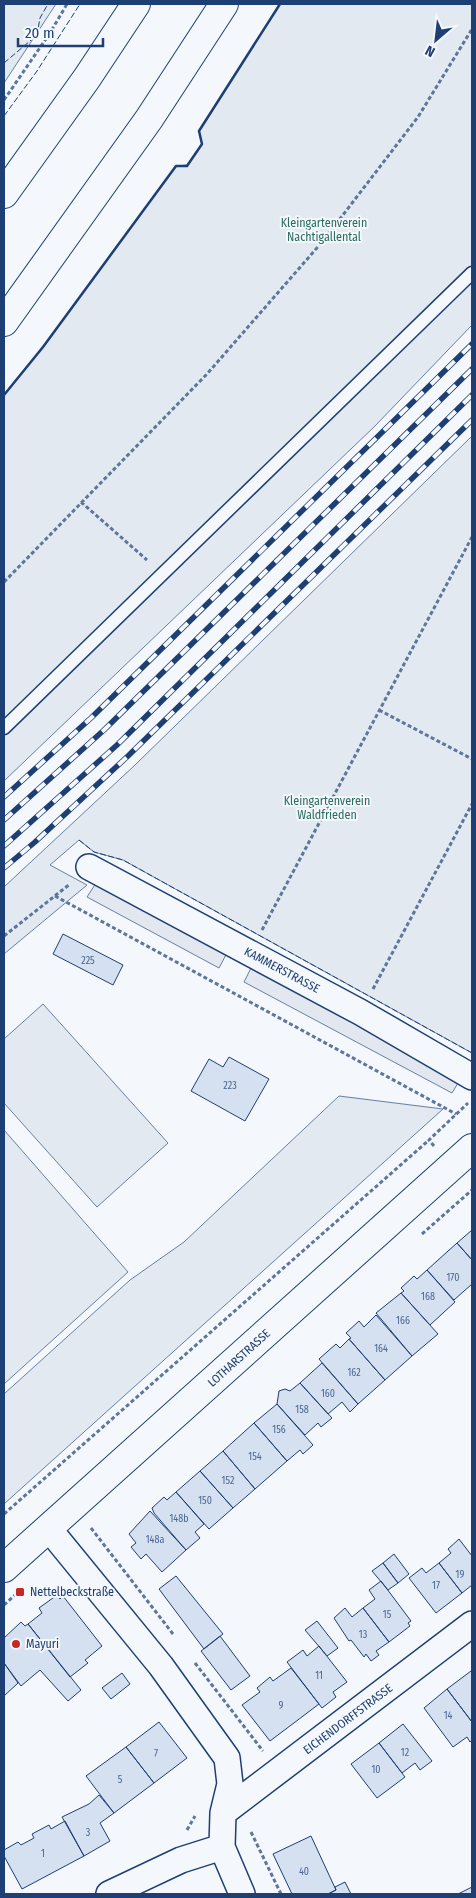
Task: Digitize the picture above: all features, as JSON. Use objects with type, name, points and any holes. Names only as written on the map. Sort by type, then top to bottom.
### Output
[{"type":"main road","points":[[4,194],[87,78],[136,4]]},
{"type":"main road","points":[[4,322],[150,119],[224,4]]},
{"type":"main road","name":"LOTHARSTRASSE","points":[[4,1568],[472,1148]]},
{"type":"street","name":"KAMMERSTRASSE","points":[[89,867],[360,1012],[472,1077]]},
{"type":"street","points":[[49,1528],[161,1666],[228,1758],[230,1784],[223,1813],[222,1847],[242,1894]]},
{"type":"street","name":"EICHENDORFFSTRASSE","points":[[223,1813],[472,1624]]},
{"type":"street","points":[[109,1894],[194,1856],[222,1847]]},
{"type":"lane","points":[[4,728],[472,273]]},
{"type":"path","points":[[4,100],[67,4]]},
{"type":"path","points":[[4,582],[206,374],[323,241],[418,117],[472,29]]},
{"type":"path","points":[[81,502],[162,574]]},
{"type":"path","points":[[250,952],[472,537]]},
{"type":"path","points":[[379,710],[472,759]]},
{"type":"path","points":[[360,1012],[472,804]]},
{"type":"path","points":[[4,936],[89,867]]},
{"type":"path","points":[[55,896],[456,1114]]},
{"type":"path","points":[[4,1514],[429,1140]]},
{"type":"path","points":[[194,1856],[184,1834],[198,1812]]},
{"type":"green space","points":[[4,4],[56,4],[4,83]]},
{"type":"green space","name":"Kleingartenverein Nachtigallental","points":[[280,4],[472,4],[472,325],[375,426],[4,781],[4,395],[43,347],[176,166],[187,165],[202,144],[199,131]]},
{"type":"green space","name":"Kleingartenverein Waldfrieden","points":[[472,436],[472,1053],[123,860],[94,852],[79,840],[50,865],[87,885],[4,954],[4,887],[135,765]]},
{"type":"green space","points":[[43,1004],[168,1143],[97,1207],[4,1103],[4,1039]]},
{"type":"green space","points":[[339,1096],[443,1109],[4,1504],[4,1394],[130,1280],[184,1242]]},
{"type":"green space","points":[[4,1130],[128,1272],[4,1384]]},
{"type":"shaded area","points":[[98,880],[228,951],[219,968],[87,897]]},
{"type":"shaded area","points":[[253,964],[461,1078],[452,1093],[244,982]]},
{"type":"building","points":[[63,934],[123,965],[113,985],[53,954]]},
{"type":"building","points":[[229,1057],[269,1079],[245,1121],[191,1091],[209,1059],[223,1067]]},
{"type":"building","points":[[472,1230],[472,1260],[457,1243]]},
{"type":"building","points":[[457,1243],[472,1260],[472,1284],[454,1300],[427,1270]]},
{"type":"building","points":[[427,1270],[455,1302],[430,1325],[401,1293],[404,1291],[401,1288],[414,1276],[417,1279]]},
{"type":"building","points":[[401,1293],[438,1334],[412,1356],[376,1313]]},
{"type":"building","points":[[376,1315],[412,1356],[385,1380],[349,1339],[351,1338],[346,1333],[359,1321],[364,1327]]},
{"type":"building","points":[[349,1339],[385,1380],[358,1404],[319,1359],[336,1344],[340,1348]]},
{"type":"building","points":[[322,1363],[358,1404],[350,1412],[342,1402],[328,1414],[300,1383]]},
{"type":"building","points":[[300,1383],[332,1418],[321,1427],[318,1423],[305,1435],[277,1404],[279,1391],[285,1389],[290,1391]]},
{"type":"building","points":[[277,1404],[313,1445],[303,1454],[300,1450],[287,1461],[254,1423]]},
{"type":"building","points":[[254,1423],[287,1461],[255,1489],[223,1451]]},
{"type":"building","points":[[223,1451],[255,1489],[233,1508],[200,1471]]},
{"type":"building","points":[[200,1471],[233,1508],[209,1529],[176,1492]]},
{"type":"building","points":[[176,1492],[204,1524],[195,1532],[200,1538],[186,1550],[154,1513],[152,1508],[164,1497],[167,1500]]},
{"type":"building","points":[[150,1511],[186,1550],[162,1572],[146,1554],[141,1559],[131,1547],[136,1543],[129,1534]]},
{"type":"building","points":[[459,1539],[472,1556],[472,1585],[462,1593],[439,1563],[451,1553],[448,1549]]},
{"type":"building","points":[[394,1554],[409,1574],[398,1583],[383,1563]]},
{"type":"building","points":[[383,1563],[398,1583],[388,1590],[372,1571]]},
{"type":"building","points":[[439,1563],[462,1593],[436,1613],[409,1578],[422,1568],[426,1573]]},
{"type":"building","points":[[176,1576],[223,1634],[204,1649],[159,1589]]},
{"type":"building","points":[[381,1581],[411,1621],[408,1623],[410,1626],[389,1642],[363,1608],[375,1599],[369,1590]]},
{"type":"building","points":[[57,1595],[60,1599],[63,1596],[102,1646],[85,1660],[88,1663],[70,1677],[28,1624],[42,1613],[39,1608]]},
{"type":"building","points":[[345,1608],[352,1617],[363,1608],[389,1642],[376,1651],[379,1655],[371,1661],[366,1654],[364,1657],[351,1640],[349,1641],[334,1618]]},
{"type":"building","points":[[317,1621],[338,1648],[327,1656],[305,1630]]},
{"type":"building","points":[[21,1622],[25,1626],[28,1624],[81,1690],[68,1701],[40,1670],[21,1686],[4,1663],[4,1638]]},
{"type":"building","points":[[220,1636],[250,1676],[231,1690],[201,1651]]},
{"type":"building","points":[[319,1646],[347,1682],[333,1692],[336,1697],[322,1708],[287,1662],[303,1650],[307,1656]]},
{"type":"building","points":[[4,1663],[18,1683],[4,1696]]},
{"type":"building","points":[[291,1668],[319,1704],[270,1741],[242,1705],[260,1692],[257,1688],[270,1677],[273,1681]]},
{"type":"building","points":[[471,1671],[472,1673],[472,1722],[447,1689]]},
{"type":"building","points":[[122,1673],[130,1684],[111,1699],[102,1688]]},
{"type":"building","points":[[447,1689],[472,1722],[472,1740],[470,1742],[467,1737],[453,1747],[424,1708]]},
{"type":"building","points":[[159,1722],[187,1758],[154,1783],[126,1747]]},
{"type":"building","points":[[403,1724],[432,1761],[420,1770],[415,1763],[402,1773],[379,1743]]},
{"type":"building","points":[[379,1743],[405,1777],[377,1798],[351,1764]]},
{"type":"building","points":[[126,1747],[154,1783],[114,1813],[86,1776]]},
{"type":"building","points":[[99,1795],[114,1813],[100,1823],[110,1841],[84,1856],[62,1817],[89,1804]]},
{"type":"building","points":[[65,1821],[84,1856],[22,1889],[4,1856],[4,1850],[18,1842],[21,1845],[34,1838],[32,1834],[49,1825],[51,1829]]},
{"type":"building","points":[[311,1836],[336,1890],[328,1894],[292,1894],[273,1854]]},
{"type":"building","points":[[345,1882],[351,1894],[328,1894],[336,1890],[335,1887]]},
{"type":"building","points":[[472,1887],[472,1894],[458,1894]]},
{"type":"railway","points":[[4,797],[91,718],[472,344]]},
{"type":"railway","points":[[4,820],[104,730],[472,369]]},
{"type":"railway","points":[[4,846],[117,745],[472,395]]},
{"type":"railway","points":[[4,868],[128,756],[472,420]]},
{"type":"fence","points":[[4,63],[37,35],[40,18],[48,4]]},
{"type":"fence","points":[[4,116],[37,71],[80,4]]},
{"type":"fence","points":[[79,840],[94,852],[123,860],[472,1053]]},
{"type":"wall","points":[[4,395],[43,347],[176,166],[187,166],[202,144],[199,131],[280,4]]},
{"type":"place","name":"Nettelbeckstraße","points":[[20,1592]]},
{"type":"place","name":"Mayuri","points":[[16,1644]]}]
